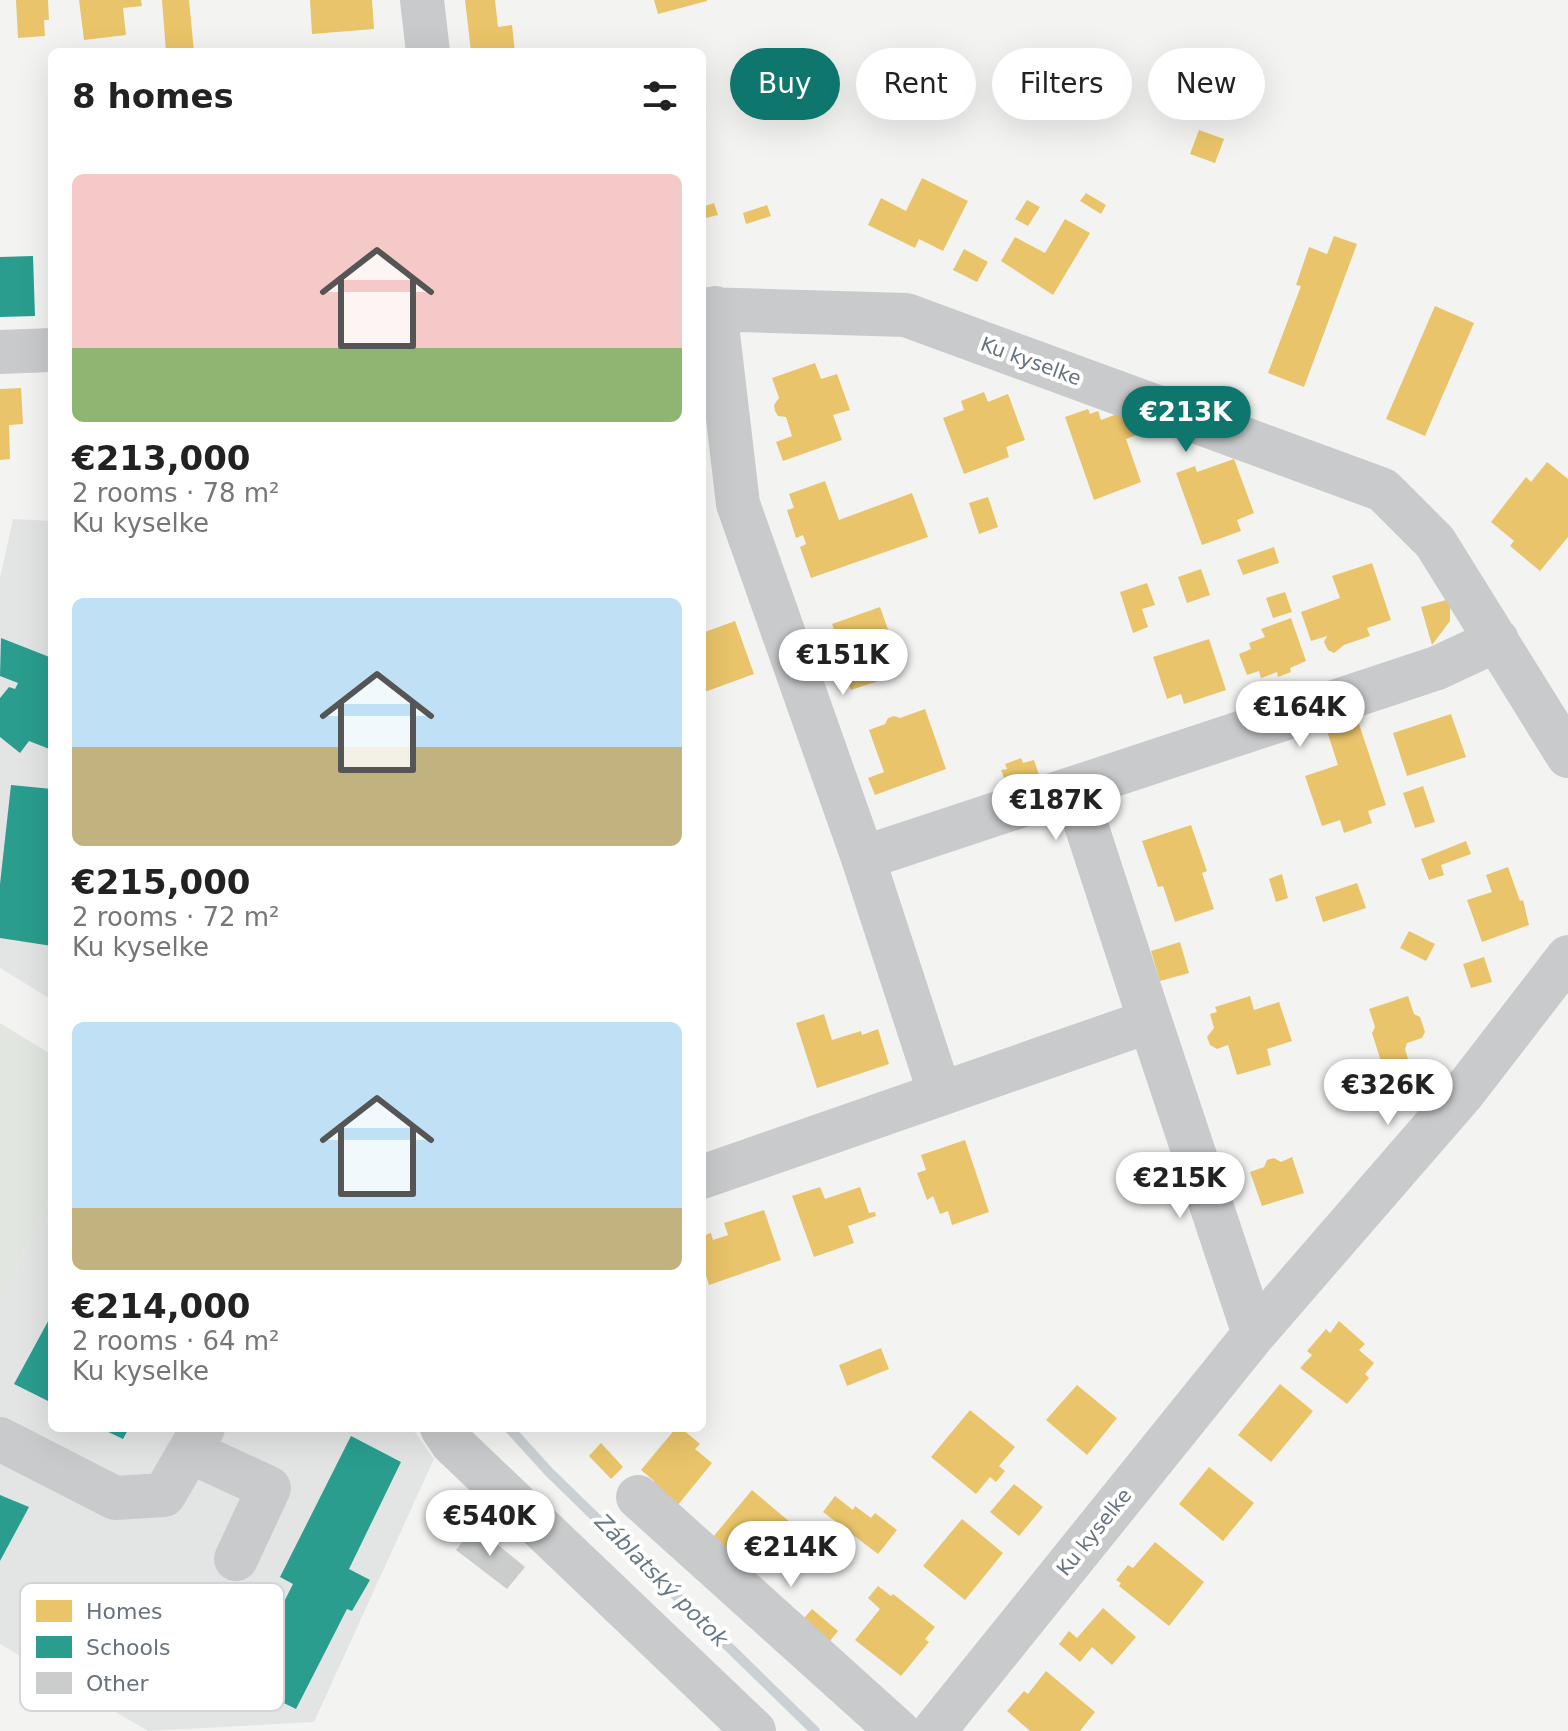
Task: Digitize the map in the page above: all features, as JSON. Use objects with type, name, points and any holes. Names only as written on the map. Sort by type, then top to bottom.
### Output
[{"type":"street","points":[[422,0],[428,48]]},
{"type":"street","name":"Ku kyselke","points":[[940,1094],[863,858],[738,504],[708,308],[906,315],[1383,490],[1435,542],[1568,756]]},
{"type":"street","points":[[0,352],[48,350]]},
{"type":"street","points":[[863,858],[1437,668],[1497,640]]},
{"type":"street","points":[[1074,788],[1254,1334]]},
{"type":"street","name":"Ku kyselke","points":[[934,1731],[1254,1334],[1463,1093],[1568,957]]},
{"type":"street","points":[[706,1176],[1150,1021]]},
{"type":"street","points":[[447,1435],[754,1731]]},
{"type":"street","points":[[0,1439],[115,1498],[164,1495],[197,1440],[269,1488],[236,1559]]},
{"type":"street","points":[[638,1497],[898,1731]]},
{"type":"shaded area","points":[[13,519],[48,521],[48,998],[0,968],[0,578]]},
{"type":"shaded area","points":[[0,1023],[48,1053],[48,1205],[0,1299]]},
{"type":"shaded area","points":[[48,1205],[48,1432],[415,1432],[434,1459],[314,1722],[148,1731],[114,1711],[284,1711],[284,1583],[20,1583],[20,1656],[0,1644],[0,1299]]},
{"type":"building: Homes","points":[[16,0],[48,0],[49,20],[44,20],[45,36],[18,38]]},
{"type":"building: Homes","points":[[79,0],[141,0],[142,6],[123,8],[126,35],[84,40]]},
{"type":"building: Homes","points":[[162,0],[189,0],[194,48],[166,48]]},
{"type":"building: Homes","points":[[310,0],[372,0],[374,29],[312,34]]},
{"type":"building: Homes","points":[[465,0],[495,0],[498,27],[512,25],[515,48],[471,48]]},
{"type":"building: Homes","points":[[654,0],[707,0],[707,1],[658,14]]},
{"type":"building: Homes","points":[[1199,130],[1224,139],[1215,163],[1190,154]]},
{"type":"building: Homes","points":[[922,178],[968,201],[943,251],[919,239],[915,248],[868,225],[881,198],[906,211]]},
{"type":"building: Homes","points":[[1086,193],[1106,205],[1101,214],[1080,201]]},
{"type":"building: Homes","points":[[1027,200],[1040,207],[1028,226],[1015,219]]},
{"type":"building: Homes","points":[[714,203],[718,215],[706,218],[706,206]]},
{"type":"building: Homes","points":[[767,205],[771,216],[746,224],[743,213]]},
{"type":"building: Homes","points":[[1065,219],[1090,233],[1053,295],[1001,261],[1015,237],[1045,253]]},
{"type":"building: Homes","points":[[1334,236],[1357,244],[1304,387],[1268,373],[1301,286],[1296,285],[1309,247],[1327,254]]},
{"type":"building: Homes","points":[[964,249],[988,262],[977,282],[953,270]]},
{"type":"building: Homes","points":[[1435,306],[1474,323],[1425,436],[1386,419]]},
{"type":"building: Homes","points":[[815,363],[821,379],[837,374],[850,410],[833,415],[842,440],[783,461],[776,442],[792,436],[786,417],[778,416],[775,411],[774,405],[779,398],[772,378]]},
{"type":"building: Homes","points":[[21,388],[23,424],[9,425],[10,459],[0,460],[0,389]]},
{"type":"building: Homes","points":[[984,392],[988,402],[1008,394],[1025,440],[1006,447],[1009,457],[964,474],[943,418],[964,410],[961,401]]},
{"type":"building: Homes","points":[[1088,409],[1090,414],[1098,411],[1101,420],[1117,414],[1138,414],[1144,432],[1126,439],[1141,482],[1094,500],[1065,417]]},
{"type":"building: Homes","points":[[1234,459],[1254,513],[1237,520],[1241,531],[1202,545],[1176,473],[1195,466],[1197,472]]},
{"type":"building: Homes","points":[[1547,462],[1568,479],[1568,537],[1540,571],[1510,546],[1514,541],[1491,522],[1526,477],[1531,482]]},
{"type":"building: Homes","points":[[825,481],[839,520],[912,493],[928,537],[811,578],[800,547],[806,544],[803,535],[796,538],[787,510],[794,508],[789,494]]},
{"type":"building: Homes","points":[[988,497],[998,527],[979,534],[969,503]]},
{"type":"building: Homes","points":[[1274,547],[1279,563],[1243,575],[1237,560]]},
{"type":"building: Homes","points":[[1372,563],[1391,620],[1367,628],[1370,636],[1344,645],[1334,653],[1328,650],[1324,642],[1327,636],[1311,641],[1301,612],[1340,598],[1332,576]]},
{"type":"building: Homes","points":[[1201,569],[1210,595],[1187,603],[1178,577]]},
{"type":"building: Homes","points":[[1147,583],[1155,605],[1142,609],[1148,627],[1133,633],[1120,592]]},
{"type":"building: Homes","points":[[1285,592],[1292,612],[1273,618],[1266,598]]},
{"type":"building: Homes","points":[[1450,599],[1450,621],[1432,645],[1421,607]]},
{"type":"building: Homes","points":[[880,607],[897,655],[875,662],[881,680],[851,690],[844,672],[849,670],[832,624]]},
{"type":"building: Homes","points":[[1291,618],[1306,661],[1278,677],[1277,672],[1261,678],[1259,671],[1247,675],[1239,654],[1251,649],[1249,643],[1265,637],[1261,629]]},
{"type":"building: Homes","points":[[735,621],[754,674],[706,692],[706,632]]},
{"type":"building: Homes","points":[[1209,639],[1226,690],[1184,704],[1181,694],[1167,699],[1153,657]]},
{"type":"building: Homes","points":[[925,709],[946,769],[875,795],[868,778],[884,772],[869,730],[885,724],[888,718],[900,718]]},
{"type":"building: Homes","points":[[1451,714],[1466,757],[1407,776],[1393,733]]},
{"type":"building: Homes","points":[[1357,718],[1386,805],[1368,811],[1372,823],[1344,833],[1340,820],[1322,826],[1305,776],[1338,765],[1326,728]]},
{"type":"building: Homes","points":[[1021,758],[1023,763],[1034,760],[1039,775],[1007,786],[1001,770],[1007,769],[1005,764]]},
{"type":"building: Homes","points":[[1423,786],[1435,822],[1415,828],[1403,793]]},
{"type":"building: Homes","points":[[1191,825],[1207,871],[1202,873],[1214,909],[1175,922],[1163,886],[1158,887],[1142,841]]},
{"type":"building: Homes","points":[[1466,841],[1471,854],[1441,865],[1444,875],[1429,880],[1421,859]]},
{"type":"building: Homes","points":[[1508,867],[1520,901],[1523,900],[1529,925],[1482,942],[1467,900],[1492,892],[1486,875]]},
{"type":"building: Homes","points":[[1282,874],[1288,898],[1276,902],[1269,879]]},
{"type":"building: Homes","points":[[1357,883],[1366,908],[1323,922],[1315,897]]},
{"type":"building: Homes","points":[[1409,931],[1435,944],[1426,961],[1400,948]]},
{"type":"building: Homes","points":[[1180,942],[1189,973],[1160,981],[1151,951]]},
{"type":"building: Homes","points":[[1484,957],[1492,982],[1471,988],[1463,964]]},
{"type":"building: Homes","points":[[1250,996],[1254,1010],[1279,1002],[1292,1041],[1267,1049],[1271,1065],[1237,1075],[1228,1045],[1217,1049],[1210,1045],[1207,1037],[1214,1028],[1210,1014],[1217,1012],[1215,1007]]},
{"type":"building: Homes","points":[[1408,996],[1425,1032],[1422,1038],[1407,1043],[1405,1049],[1415,1082],[1390,1090],[1372,1033],[1375,1027],[1369,1009]]},
{"type":"building: Homes","points":[[824,1014],[832,1040],[878,1029],[889,1064],[817,1088],[796,1023]]},
{"type":"building: Homes","points":[[965,1140],[989,1212],[952,1225],[948,1211],[940,1214],[933,1196],[927,1200],[917,1173],[926,1170],[921,1155]]},
{"type":"building: Homes","points":[[1292,1157],[1304,1193],[1262,1206],[1250,1172],[1264,1167],[1267,1160],[1274,1158],[1281,1162]]},
{"type":"building: Homes","points":[[820,1187],[825,1199],[860,1187],[869,1213],[875,1212],[876,1216],[848,1226],[854,1243],[814,1257],[792,1196]]},
{"type":"building: Homes","points":[[764,1210],[781,1260],[709,1285],[706,1276],[706,1235],[711,1233],[713,1240],[728,1235],[724,1223]]},
{"type":"building: Homes","points":[[1339,1321],[1365,1344],[1359,1350],[1374,1363],[1365,1374],[1369,1378],[1347,1404],[1300,1368],[1312,1355],[1307,1351],[1326,1329],[1330,1333]]},
{"type":"building: Homes","points":[[881,1348],[889,1369],[847,1386],[839,1365]]},
{"type":"building: Homes","points":[[1280,1384],[1313,1411],[1271,1462],[1238,1435]]},
{"type":"building: Homes","points":[[1077,1385],[1117,1418],[1087,1455],[1046,1420]]},
{"type":"building: Homes","points":[[970,1410],[1015,1447],[999,1466],[1005,1471],[996,1482],[990,1477],[976,1494],[931,1457]]},
{"type":"building: Homes","points":[[673,1432],[686,1432],[700,1444],[695,1449],[712,1463],[673,1511],[648,1489],[654,1481],[641,1470]]},
{"type":"building: Homes","points":[[601,1443],[623,1467],[611,1479],[589,1456]]},
{"type":"building: Homes","points":[[1209,1467],[1254,1503],[1223,1541],[1179,1504]]},
{"type":"building: Homes","points":[[1014,1484],[1043,1507],[1019,1536],[990,1512]]},
{"type":"building: Homes","points":[[752,1490],[791,1523],[747,1575],[708,1543]]},
{"type":"building: Homes","points":[[835,1496],[853,1510],[855,1506],[871,1518],[875,1513],[897,1530],[878,1554],[823,1512]]},
{"type":"building: Homes","points":[[962,1519],[1003,1553],[965,1600],[923,1566]]},
{"type":"building: Homes","points":[[1155,1542],[1204,1582],[1169,1626],[1119,1586],[1121,1583],[1116,1580],[1128,1565],[1133,1568]]},
{"type":"building: Homes","points":[[878,1586],[935,1627],[925,1639],[929,1642],[901,1676],[855,1640],[880,1609],[868,1598]]},
{"type":"building: Homes","points":[[1103,1608],[1136,1637],[1112,1665],[1092,1647],[1080,1662],[1059,1644],[1069,1631],[1077,1638]]},
{"type":"building: Homes","points":[[812,1609],[838,1631],[826,1646],[799,1624]]},
{"type":"building: Homes","points":[[1046,1671],[1095,1712],[1080,1731],[1030,1731],[1007,1711],[1024,1691],[1028,1694]]},
{"type":"building: Schools","points":[[33,256],[35,316],[0,317],[0,257]]},
{"type":"building: Schools","points":[[1,638],[48,656],[48,748],[29,741],[20,753],[0,737],[0,698],[9,687],[15,689],[18,683],[0,676]]},
{"type":"building: Schools","points":[[11,785],[48,789],[48,945],[0,938],[0,884]]},
{"type":"building: Schools","points":[[48,1321],[48,1401],[14,1384]]},
{"type":"building: Schools","points":[[108,1432],[127,1432],[123,1439]]},
{"type":"building: Schools","points":[[351,1436],[401,1462],[349,1569],[370,1580],[352,1611],[347,1609],[296,1709],[284,1703],[284,1602],[293,1584],[280,1577]]},
{"type":"building: Schools","points":[[0,1495],[29,1507],[0,1561]]},
{"type":"building: Other","points":[[475,1526],[525,1567],[507,1589],[456,1550]]},
{"type":"waterway","name":"Záblatský potok","points":[[513,1432],[549,1472],[815,1731]]}]
